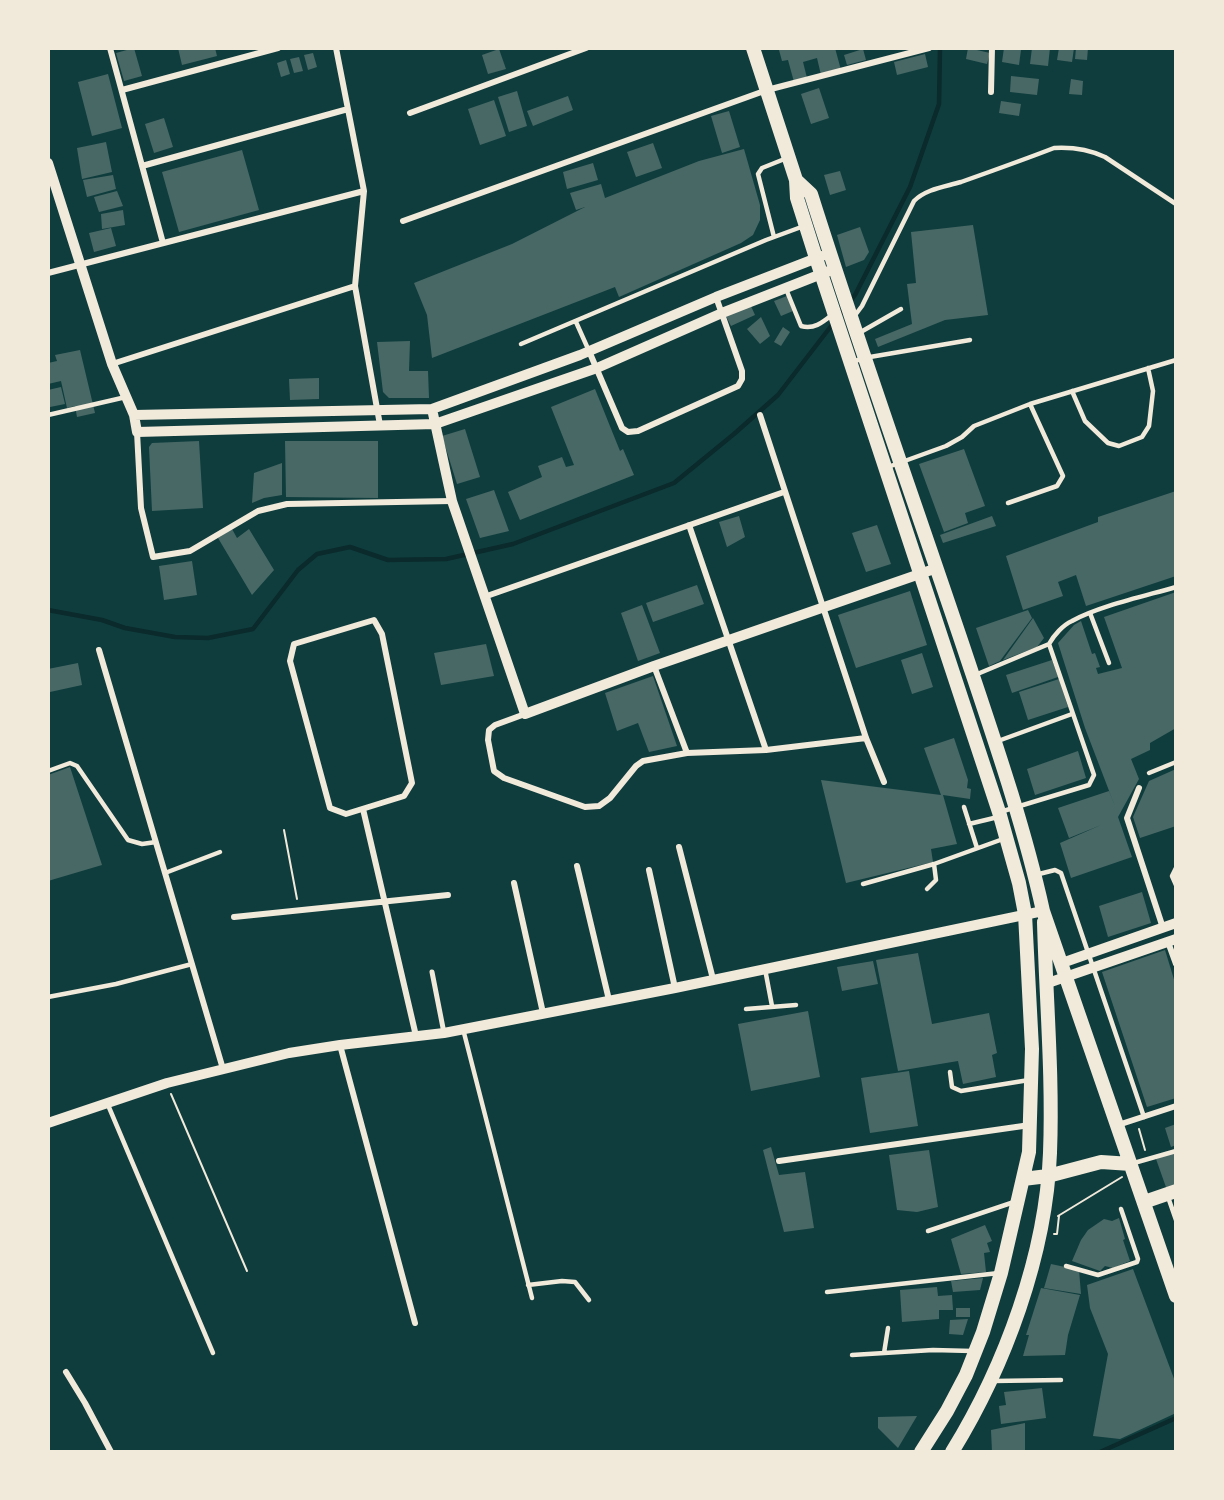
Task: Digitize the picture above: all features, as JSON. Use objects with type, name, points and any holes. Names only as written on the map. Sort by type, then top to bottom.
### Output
[{"type":"main road","points":[[753,48],[796,180],[797,198],[816,258],[843,315],[857,334],[1016,807],[1043,911],[1176,1296]]},
{"type":"main road","points":[[796,180],[811,194],[844,295],[841,333],[1000,814],[1025,914],[1032,1049],[1029,1152],[1001,1273],[975,1352],[947,1412],[921,1452]]},
{"type":"main road","points":[[952,1452],[970,1422],[1005,1344],[1041,1232],[1048,1176],[1050,1155],[1049,1048],[1043,911],[1033,896],[1019,884]]},
{"type":"main road","points":[[1032,1049],[1049,1048]]},
{"type":"main road","points":[[1023,1179],[1048,1176],[1101,1162],[1130,1168]]},
{"type":"main road","points":[[1144,1202],[1172,1192]]},
{"type":"street","points":[[110,48],[163,243]]},
{"type":"street","points":[[122,90],[278,48]]},
{"type":"street","points":[[336,48],[364,191],[355,286],[380,425]]},
{"type":"street","points":[[410,112],[586,48]]},
{"type":"street","points":[[403,221],[767,90],[929,48]]},
{"type":"street","points":[[991,92],[993,48]]},
{"type":"street","points":[[142,166],[348,109]]},
{"type":"street","points":[[48,163],[112,364],[134,414],[141,508],[153,557],[190,551],[258,511],[287,504],[452,501]]},
{"type":"street","points":[[48,273],[364,191]]},
{"type":"street","points":[[134,414],[432,409],[589,351],[716,297],[830,253]]},
{"type":"street","points":[[137,432],[435,424],[597,368],[722,313],[835,268]]},
{"type":"street","points":[[112,364],[355,286]]},
{"type":"street","points":[[589,351],[621,428],[628,432],[638,431],[738,386],[742,379],[741,371],[716,297]]},
{"type":"street","points":[[432,409],[452,501],[483,598],[525,714]]},
{"type":"street","points":[[760,415],[866,738],[884,782]]},
{"type":"street","points":[[483,598],[784,492]]},
{"type":"street","points":[[689,525],[766,750]]},
{"type":"street","points":[[866,738],[766,750],[687,753],[643,761],[636,766],[610,798],[598,806],[585,807],[504,778],[495,771],[488,740],[489,730],[495,725],[654,666],[937,568]]},
{"type":"street","points":[[374,620],[382,634],[412,783],[404,796],[363,809],[346,814],[330,808],[290,661],[294,644],[374,620]]},
{"type":"street","points":[[99,650],[223,1069]]},
{"type":"street","points":[[654,666],[687,753]]},
{"type":"street","points":[[1139,788],[1127,818],[1163,928]]},
{"type":"street","points":[[363,809],[416,1037]]},
{"type":"street","points":[[679,847],[713,980]]},
{"type":"street","points":[[577,866],[609,1000]]},
{"type":"street","points":[[649,870],[675,988]]},
{"type":"street","points":[[514,883],[543,1013]]},
{"type":"street","points":[[234,917],[448,895]]},
{"type":"street","points":[[48,1123],[167,1083],[289,1053],[444,1033],[675,988],[1043,911]]},
{"type":"street","points":[[1045,984],[1088,953],[1176,923]]},
{"type":"street","points":[[1064,969],[1093,967],[1172,940],[1176,964]]},
{"type":"street","points":[[432,972],[444,1033]]},
{"type":"street","points":[[340,1045],[415,1323]]},
{"type":"street","points":[[1118,1126],[1176,1106]]},
{"type":"street","points":[[779,1161],[1031,1125]]},
{"type":"street","points":[[66,1372],[111,1452]]},
{"type":"lane","points":[[785,287],[801,326],[805,328],[818,325],[862,306],[914,201],[920,195],[1054,148],[1063,147],[1094,152],[1106,157],[1176,204]]},
{"type":"lane","points":[[774,237],[758,174],[762,168],[789,158]]},
{"type":"lane","points":[[521,344],[806,225]]},
{"type":"lane","points":[[857,334],[901,309]]},
{"type":"lane","points":[[576,322],[589,351]]},
{"type":"lane","points":[[850,362],[970,340]]},
{"type":"lane","points":[[886,468],[946,446],[962,437],[974,426],[1030,404],[1176,360]]},
{"type":"lane","points":[[1072,391],[1085,421],[1108,443],[1119,446],[1142,437],[1149,426],[1153,391],[1148,368]]},
{"type":"lane","points":[[48,415],[126,398]]},
{"type":"lane","points":[[1008,503],[1057,486],[1063,476],[1030,404]]},
{"type":"lane","points":[[973,676],[1049,644],[1070,621],[1176,587]]},
{"type":"lane","points":[[1090,613],[1109,663]]},
{"type":"lane","points":[[969,824],[1089,785],[1092,782],[1094,775],[1049,644]]},
{"type":"lane","points":[[995,742],[1072,714]]},
{"type":"lane","points":[[1149,773],[1176,762]]},
{"type":"lane","points":[[48,771],[70,763],[77,766],[128,840],[142,844],[156,842]]},
{"type":"lane","points":[[964,807],[977,848]]},
{"type":"lane","points":[[863,884],[933,864],[1007,837]]},
{"type":"lane","points":[[165,873],[220,852]]},
{"type":"lane","points":[[927,889],[936,880],[933,864]]},
{"type":"lane","points":[[1176,868],[1172,876],[1176,885]]},
{"type":"lane","points":[[1035,875],[1055,870],[1061,873],[1144,1117]]},
{"type":"lane","points":[[48,996],[116,984],[192,964]]},
{"type":"lane","points":[[765,969],[772,1006]]},
{"type":"lane","points":[[746,1009],[796,1005]]},
{"type":"lane","points":[[463,1029],[532,1298]]},
{"type":"lane","points":[[950,1072],[952,1087],[961,1091],[1032,1079]]},
{"type":"lane","points":[[107,1102],[213,1353]]},
{"type":"lane","points":[[1130,1168],[1176,1151]]},
{"type":"lane","points":[[1172,1192],[1176,1220]]},
{"type":"lane","points":[[928,1231],[1017,1201]]},
{"type":"lane","points":[[1066,1266],[1098,1275],[1137,1262],[1138,1259],[1121,1209]]},
{"type":"lane","points":[[827,1292],[1001,1273]]},
{"type":"lane","points":[[528,1285],[562,1281],[575,1282],[589,1300]]},
{"type":"lane","points":[[884,1353],[888,1328]]},
{"type":"lane","points":[[852,1355],[933,1350],[975,1352]]},
{"type":"lane","points":[[990,1381],[1061,1380]]},
{"type":"path","points":[[284,830],[299,911]]},
{"type":"path","points":[[167,1083],[190,1142],[247,1271]]},
{"type":"path","points":[[1138,1128],[1146,1150]]},
{"type":"path","points":[[1057,1234],[1059,1216],[1130,1168]]},
{"type":"building","points":[[134,48],[142,76],[124,81],[116,53]]},
{"type":"building","points":[[178,48],[215,48],[217,56],[182,65]]},
{"type":"building","points":[[835,48],[841,70],[821,75],[817,58],[803,62],[807,78],[794,82],[788,60],[782,61],[779,50]]},
{"type":"building","points":[[968,48],[990,53],[987,64],[966,59]]},
{"type":"building","points":[[1004,48],[1021,50],[1019,65],[1002,62]]},
{"type":"building","points":[[1032,48],[1050,48],[1048,66],[1030,64]]},
{"type":"building","points":[[1059,48],[1074,48],[1072,62],[1057,60]]},
{"type":"building","points":[[1076,48],[1088,48],[1087,60],[1075,59]]},
{"type":"building","points":[[499,49],[506,69],[488,74],[482,55]]},
{"type":"building","points":[[863,49],[866,60],[847,65],[844,55]]},
{"type":"building","points":[[313,53],[317,67],[308,70],[304,55]]},
{"type":"building","points":[[925,54],[928,67],[897,75],[894,62]]},
{"type":"building","points":[[299,57],[303,71],[294,73],[290,59]]},
{"type":"building","points":[[286,60],[290,74],[281,77],[277,63]]},
{"type":"building","points":[[108,74],[122,128],[92,136],[78,82]]},
{"type":"building","points":[[1011,76],[1039,79],[1037,95],[1010,92]]},
{"type":"building","points":[[1071,79],[1083,81],[1082,95],[1069,94]]},
{"type":"building","points":[[819,88],[829,118],[811,124],[801,94]]},
{"type":"building","points":[[517,91],[527,126],[509,132],[498,97]]},
{"type":"building","points":[[568,96],[573,110],[533,126],[527,111]]},
{"type":"building","points":[[494,100],[506,136],[480,145],[468,109]]},
{"type":"building","points":[[1001,101],[1021,104],[1019,116],[999,113]]},
{"type":"building","points":[[729,111],[740,147],[722,153],[711,116]]},
{"type":"building","points":[[164,118],[173,147],[154,153],[145,124]]},
{"type":"building","points":[[106,142],[112,172],[82,179],[77,148]]},
{"type":"building","points":[[653,143],[662,168],[636,177],[627,152]]},
{"type":"building","points":[[744,149],[760,205],[760,220],[753,235],[741,243],[619,297],[615,287],[432,358],[427,315],[414,283],[512,244],[585,207],[576,210],[570,193],[601,184],[605,198],[699,161]]},
{"type":"building","points":[[242,150],[259,210],[179,232],[162,172]]},
{"type":"building","points":[[593,163],[598,180],[567,189],[563,172]]},
{"type":"building","points":[[840,171],[846,190],[830,195],[824,175]]},
{"type":"building","points":[[113,175],[116,189],[87,197],[83,180]]},
{"type":"building","points":[[117,191],[123,206],[99,212],[94,197]]},
{"type":"building","points":[[123,210],[125,225],[102,229],[101,214]]},
{"type":"building","points":[[973,225],[988,315],[945,320],[878,347],[875,339],[912,324],[907,284],[916,283],[911,232]]},
{"type":"building","points":[[860,227],[869,252],[864,260],[846,267],[837,235]]},
{"type":"building","points":[[111,228],[116,246],[94,252],[89,233]]},
{"type":"building","points":[[787,296],[793,311],[781,316],[774,301]]},
{"type":"building","points":[[750,304],[755,315],[731,326],[726,316]]},
{"type":"building","points":[[761,317],[770,336],[760,344],[747,329]]},
{"type":"building","points":[[783,327],[790,332],[781,346],[774,342]]},
{"type":"building","points":[[410,341],[409,371],[428,371],[429,398],[389,398],[383,392],[377,342]]},
{"type":"building","points":[[80,350],[95,413],[77,417],[75,406],[67,408],[61,381],[48,384],[48,363],[57,361],[55,355]]},
{"type":"building","points":[[319,378],[319,399],[290,400],[289,379]]},
{"type":"building","points":[[61,387],[65,404],[50,407],[48,390]]},
{"type":"building","points":[[595,389],[620,451],[623,449],[634,475],[520,520],[508,492],[542,477],[538,466],[562,457],[566,467],[574,465],[551,407]]},
{"type":"building","points":[[465,429],[480,477],[457,484],[442,436]]},
{"type":"building","points":[[199,441],[203,508],[152,511],[149,447],[152,443]]},
{"type":"building","points":[[285,441],[378,441],[378,498],[286,497]]},
{"type":"building","points":[[964,449],[985,506],[965,513],[968,523],[944,532],[919,464]]},
{"type":"building","points":[[282,463],[282,495],[252,503],[254,473]]},
{"type":"building","points":[[494,490],[509,531],[480,538],[466,499]]},
{"type":"building","points":[[1176,491],[1176,576],[1086,606],[1076,575],[1058,582],[1063,596],[1023,610],[1006,556],[1098,522],[1098,517]]},
{"type":"building","points":[[739,516],[745,537],[727,547],[719,522]]},
{"type":"building","points":[[992,516],[996,526],[943,543],[940,535]]},
{"type":"building","points":[[877,525],[891,564],[866,572],[852,533]]},
{"type":"building","points":[[232,529],[237,538],[249,529],[274,570],[252,595],[218,538]]},
{"type":"building","points":[[192,561],[197,595],[164,600],[159,566]]},
{"type":"building","points":[[697,585],[704,604],[653,622],[646,603]]},
{"type":"building","points":[[910,591],[927,645],[856,668],[838,615]]},
{"type":"building","points":[[1176,592],[1176,728],[1150,743],[1150,750],[1131,759],[1139,779],[1118,817],[1132,857],[1071,878],[1060,843],[1101,825],[1069,838],[1058,808],[1109,791],[1116,809],[1085,728],[1058,643],[1074,625],[1081,621],[1092,654],[1095,653],[1100,667],[1096,668],[1098,674],[1122,668],[1104,617]]},
{"type":"building","points":[[642,605],[660,653],[638,661],[621,613]]},
{"type":"building","points":[[1028,610],[1032,618],[1000,661],[989,666],[976,628]]},
{"type":"building","points":[[1033,618],[1044,638],[1037,647],[1003,660]]},
{"type":"building","points":[[486,644],[494,676],[441,685],[434,653]]},
{"type":"building","points":[[922,653],[933,687],[912,694],[901,660]]},
{"type":"building","points":[[1052,660],[1058,677],[1012,693],[1006,675]]},
{"type":"building","points":[[78,663],[82,685],[50,692],[48,669]]},
{"type":"building","points":[[653,676],[677,746],[649,752],[638,723],[617,731],[605,693]]},
{"type":"building","points":[[1059,679],[1068,707],[1028,720],[1019,692]]},
{"type":"building","points":[[954,738],[968,780],[967,788],[971,789],[970,799],[943,795],[957,844],[931,849],[933,862],[846,883],[821,780],[941,795],[924,748]]},
{"type":"building","points":[[1078,751],[1086,778],[1035,795],[1027,769]]},
{"type":"building","points":[[70,767],[102,865],[48,881],[48,775]]},
{"type":"building","points":[[1176,769],[1176,826],[1140,838],[1133,817],[1149,781]]},
{"type":"building","points":[[1142,892],[1151,923],[1108,937],[1099,906]]},
{"type":"building","points":[[1165,950],[1176,986],[1176,1098],[1147,1107],[1102,972]]},
{"type":"building","points":[[918,953],[932,1024],[989,1013],[997,1053],[992,1055],[996,1077],[963,1084],[958,1061],[898,1071],[876,960]]},
{"type":"building","points":[[873,961],[878,984],[842,991],[837,967]]},
{"type":"building","points":[[808,1011],[820,1077],[751,1091],[738,1024]]},
{"type":"building","points":[[909,1071],[918,1126],[870,1133],[861,1078]]},
{"type":"building","points":[[1176,1124],[1176,1145],[1171,1147],[1165,1128]]},
{"type":"building","points":[[771,1147],[779,1175],[805,1172],[814,1228],[784,1232],[763,1150]]},
{"type":"building","points":[[929,1150],[938,1207],[917,1212],[897,1210],[889,1155]]},
{"type":"building","points":[[1176,1152],[1176,1187],[1167,1190],[1156,1159]]},
{"type":"building","points":[[1119,1218],[1130,1261],[1113,1268],[1105,1266],[1100,1271],[1072,1261],[1088,1230],[1104,1219],[1112,1221]]},
{"type":"building","points":[[985,1225],[992,1241],[987,1243],[990,1252],[984,1253],[986,1272],[961,1274],[951,1239]]},
{"type":"building","points":[[1051,1264],[1079,1270],[1081,1294],[1044,1288]]},
{"type":"building","points":[[1133,1269],[1176,1384],[1176,1413],[1120,1439],[1093,1436],[1108,1354],[1090,1308],[1087,1285]]},
{"type":"building","points":[[983,1278],[980,1290],[953,1292],[951,1281]]},
{"type":"building","points":[[937,1287],[938,1296],[952,1295],[953,1310],[939,1310],[939,1319],[902,1322],[900,1290]]},
{"type":"building","points":[[1041,1288],[1080,1295],[1068,1335],[1065,1355],[1023,1356],[1029,1335],[1026,1335]]},
{"type":"building","points":[[956,1308],[970,1308],[970,1317],[956,1317]]},
{"type":"building","points":[[968,1319],[963,1335],[949,1334],[950,1320]]},
{"type":"building","points":[[1042,1388],[1046,1418],[1001,1424],[999,1406],[1006,1405],[1004,1392]]},
{"type":"building","points":[[917,1416],[898,1448],[878,1428],[878,1417]]},
{"type":"building","points":[[1025,1423],[1025,1452],[992,1452],[991,1430]]},
{"type":"waterway","points":[[48,610],[175,637],[208,638],[253,629],[298,570],[317,554],[350,547],[388,560],[446,559],[513,544],[674,483],[778,395],[855,295],[910,187],[939,104],[940,48]]},
{"type":"waterway","points":[[1100,1452],[1176,1418]]}]
